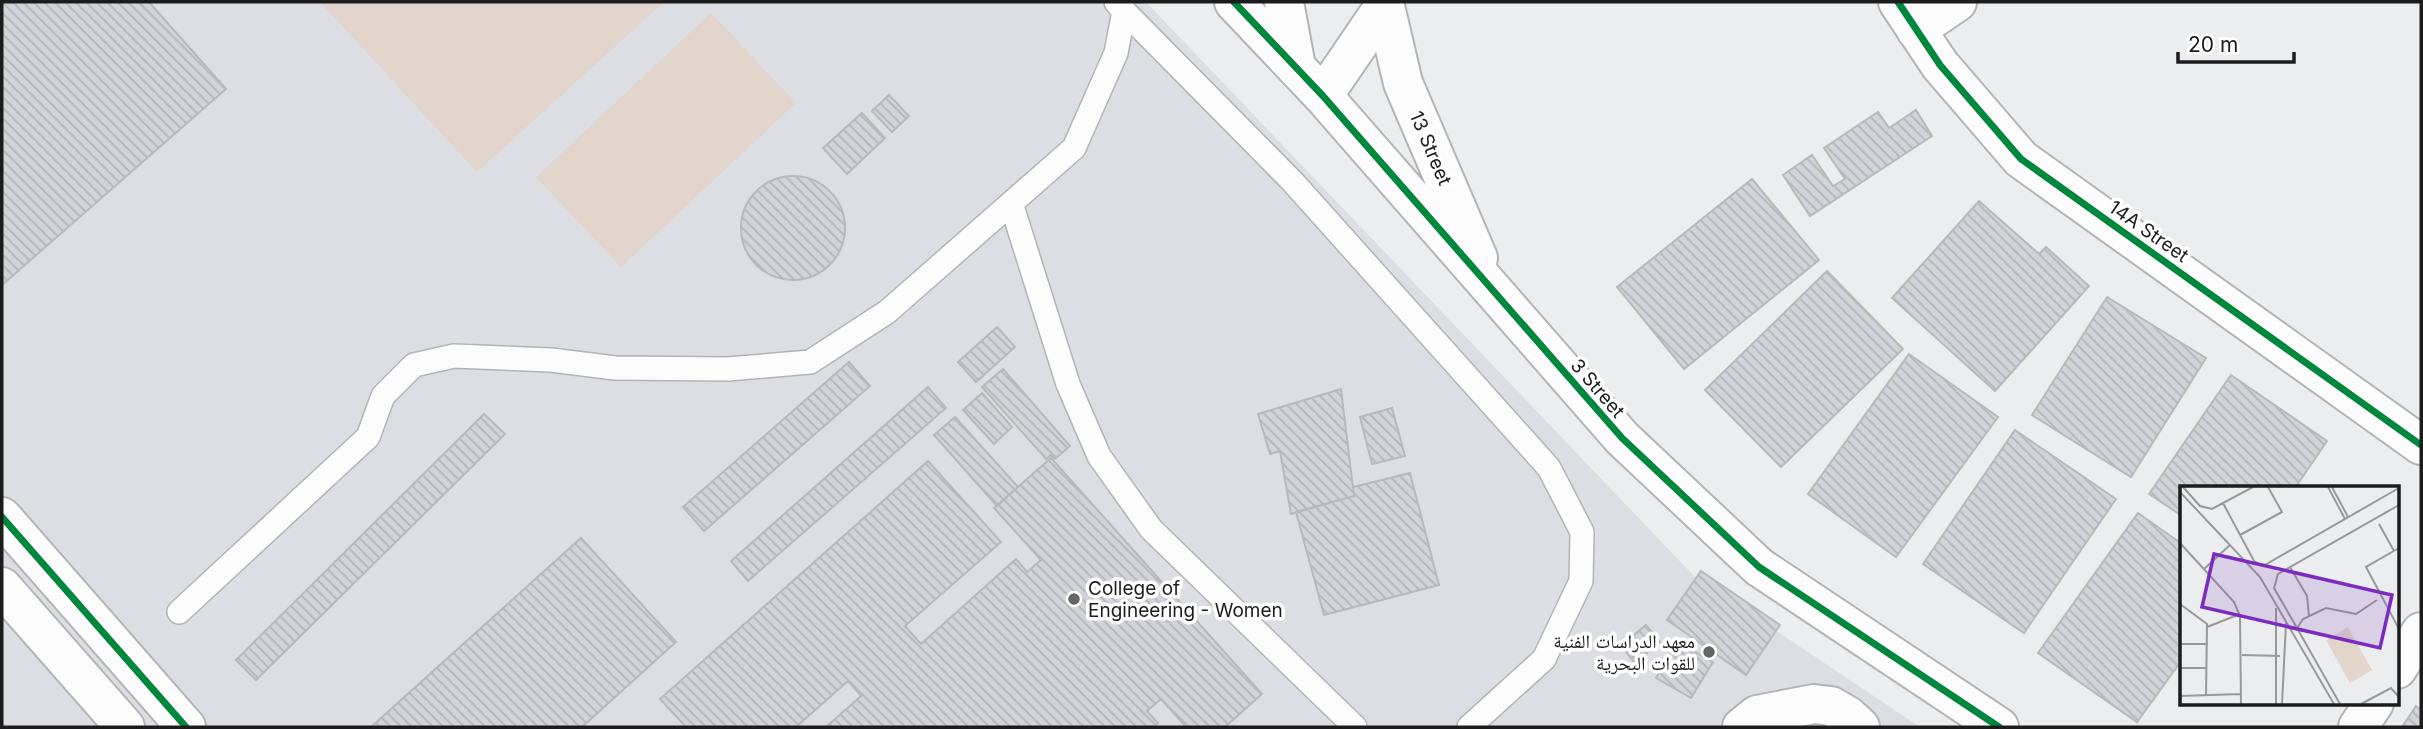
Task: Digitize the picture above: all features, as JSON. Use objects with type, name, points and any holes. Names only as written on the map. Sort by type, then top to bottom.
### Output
[{"type":"street","name":"3 Street","points":[[1234,2],[1323,96],[1622,439],[1759,567],[1999,727]]},
{"type":"street","points":[[1284,2],[1296,67]]},
{"type":"street","points":[[1907,16],[1956,2]]},
{"type":"street","points":[[1323,96],[1385,3]]},
{"type":"street","name":"13 Street","points":[[1385,3],[1403,83],[1491,289]]},
{"type":"street","name":"14A Street","points":[[1907,16],[1940,65],[2021,159],[2421,445]]},
{"type":"street","points":[[2,517],[186,727]]},
{"type":"street","points":[[2,587],[125,727]]},
{"type":"street","points":[[2398,667],[2421,632]]},
{"type":"street","points":[[1742,727],[1756,715],[1814,704],[1831,706],[1860,727]]},
{"type":"street","points":[[2358,727],[2373,704]]},
{"type":"lane","points":[[179,612],[368,437],[383,396],[414,365],[454,356],[551,360],[615,369],[728,369],[810,362],[887,312],[1074,148],[1116,53],[1120,6]]},
{"type":"lane","points":[[1120,6],[1292,181],[1549,468],[1582,532],[1581,581],[1544,659],[1469,727]]},
{"type":"lane","points":[[1011,203],[1068,384],[1099,456],[1152,528],[1355,727]]},
{"type":"shaded area","points":[[2,2],[1146,2],[1694,576],[1920,727],[2,727]]},
{"type":"shaded area","points":[[320,2],[664,2],[477,172]]},
{"type":"shaded area","points":[[711,13],[796,103],[621,267],[536,177]]},
{"type":"building","points":[[2,2],[149,2],[226,89],[2,285]]},
{"type":"building","points":[[889,95],[909,116],[892,132],[872,111]]},
{"type":"building","points":[[1916,110],[1932,136],[1810,216],[1783,175],[1812,155],[1833,186],[1845,179],[1824,148],[1878,112],[1889,128]]},
{"type":"building","points":[[862,113],[885,138],[847,174],[823,148]]},
{"type":"building","points":[[793,176],[813,180],[830,191],[841,208],[845,228],[841,248],[830,265],[813,276],[793,280],[773,276],[756,265],[745,248],[741,228],[745,208],[756,191],[773,180]]},
{"type":"building","points":[[1752,179],[1819,260],[1684,369],[1617,287]]},
{"type":"building","points":[[1979,201],[2039,254],[2046,247],[2089,286],[1995,391],[1892,298]]},
{"type":"building","points":[[1827,271],[1903,349],[1781,467],[1705,390]]},
{"type":"building","points":[[2107,297],[2206,358],[2131,477],[2032,415]]},
{"type":"building","points":[[997,327],[1015,347],[976,382],[958,362]]},
{"type":"building","points":[[1909,354],[1998,417],[1896,557],[1808,494]]},
{"type":"building","points":[[849,362],[870,386],[704,531],[683,507]]},
{"type":"building","points":[[1003,369],[1070,446],[1055,459],[1051,455],[1046,459],[982,387]]},
{"type":"building","points":[[2231,375],[2327,441],[2296,486],[2180,486],[2180,515],[2149,494]]},
{"type":"building","points":[[928,387],[946,408],[748,581],[731,561]]},
{"type":"building","points":[[1341,389],[1354,496],[1291,514],[1280,451],[1270,454],[1258,414]]},
{"type":"building","points":[[982,393],[1012,427],[994,444],[963,410]]},
{"type":"building","points":[[1392,408],[1405,456],[1372,464],[1360,417]]},
{"type":"building","points":[[484,414],[505,434],[256,680],[236,660]]},
{"type":"building","points":[[955,417],[1018,487],[997,506],[934,435]]},
{"type":"building","points":[[2015,430],[2116,499],[2024,633],[1923,564]]},
{"type":"building","name":"College of Engineering - Women","points":[[1051,458],[1262,694],[1225,727],[1186,727],[1161,699],[1147,711],[1158,723],[1154,727],[826,727],[861,696],[848,681],[796,727],[686,727],[660,699],[928,461],[1001,542],[905,626],[921,644],[1016,559],[1027,572],[1041,560],[994,508]]},
{"type":"building","points":[[1410,473],[1439,585],[1324,615],[1296,512],[1354,496],[1353,487]]},
{"type":"building","points":[[2138,513],[2180,543],[2180,663],[2137,722],[2038,653]]},
{"type":"building","points":[[581,538],[676,642],[582,727],[371,727]]},
{"type":"building","points":[[1701,571],[1780,625],[1746,675],[1667,620]]},
{"type":"building","points":[[1646,625],[1660,642],[1635,663],[1621,646]]},
{"type":"building","points":[[1677,642],[1713,662],[1691,698],[1656,678]]},
{"type":"building","points":[[2416,706],[2421,710],[2421,727],[2402,727]]},
{"type":"cycle path","points":[[1234,2],[1323,96],[1622,438],[1759,567],[1999,727]]},
{"type":"cycle path","points":[[1898,2],[1940,65],[2021,159],[2421,445]]},
{"type":"cycle path","points":[[2,517],[186,727]]},
{"type":"place","name":"College of Engineering - Women","points":[[1074,599]]},
{"type":"place","name":"معهد الدراسات الفنية للقوات البحرية","points":[[1709,652]]}]
